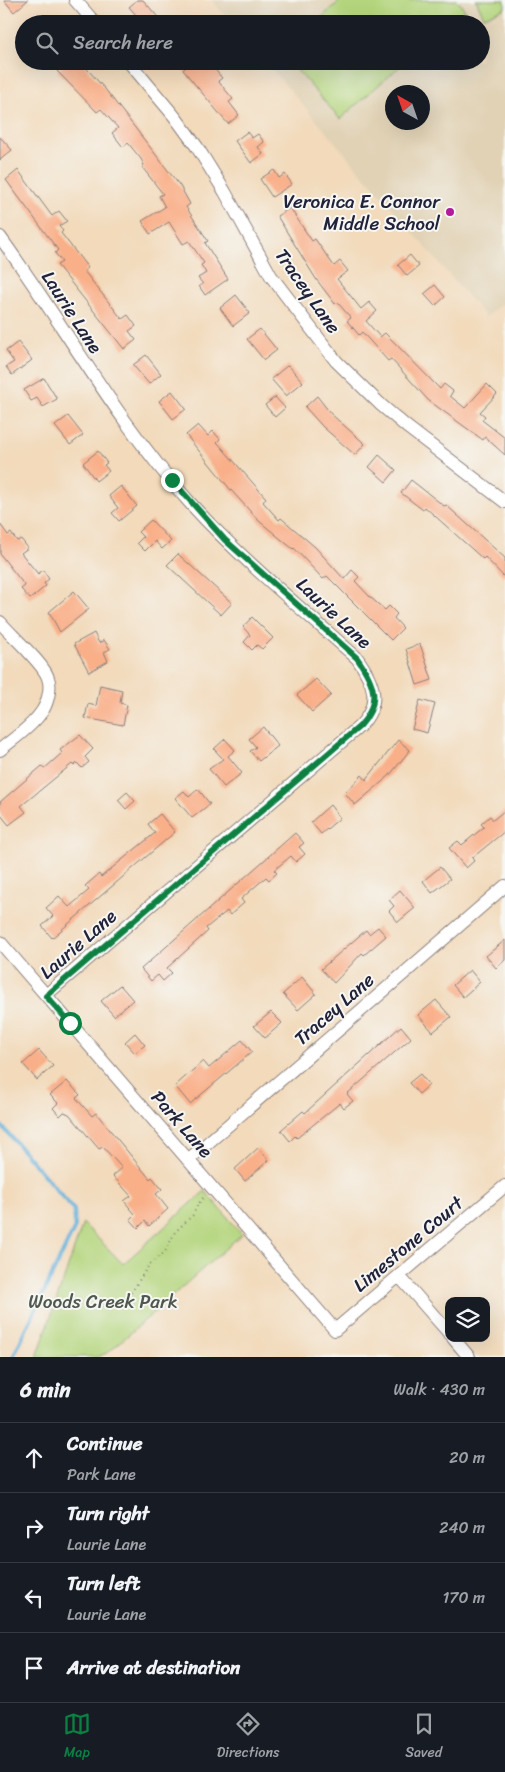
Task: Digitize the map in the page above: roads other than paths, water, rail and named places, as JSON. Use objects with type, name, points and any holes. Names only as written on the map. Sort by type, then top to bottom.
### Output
[{"type":"street","points":[[75,0],[88,15]]},
{"type":"street","name":"Tracey Lane","points":[[135,70],[186,132],[226,192],[271,276],[336,361],[381,405],[505,502]]},
{"type":"street","name":"Laurie Lane","points":[[0,237],[102,391],[159,465],[225,540],[357,658],[371,681],[374,696],[370,714],[360,726],[46,996]]},
{"type":"street","points":[[0,622],[42,667],[49,678],[47,700],[40,715],[0,750]]},
{"type":"street","name":"Tracey Lane","points":[[188,1160],[505,886]]},
{"type":"street","name":"Park Lane","points":[[0,942],[335,1330]]},
{"type":"street","name":"Limestone Court","points":[[335,1330],[505,1186]]},
{"type":"street","points":[[399,1276],[445,1328]]},
{"type":"street","points":[[456,1342],[469,1357]]},
{"type":"waterway","points":[[0,1124],[74,1210],[75,1227],[13,1357]]},
{"type":"place","name":"Veronica E. Connor Middle School","points":[[450,212]]},
{"type":"park label","name":"Woods Creek Park","points":[[103,1301]]}]
